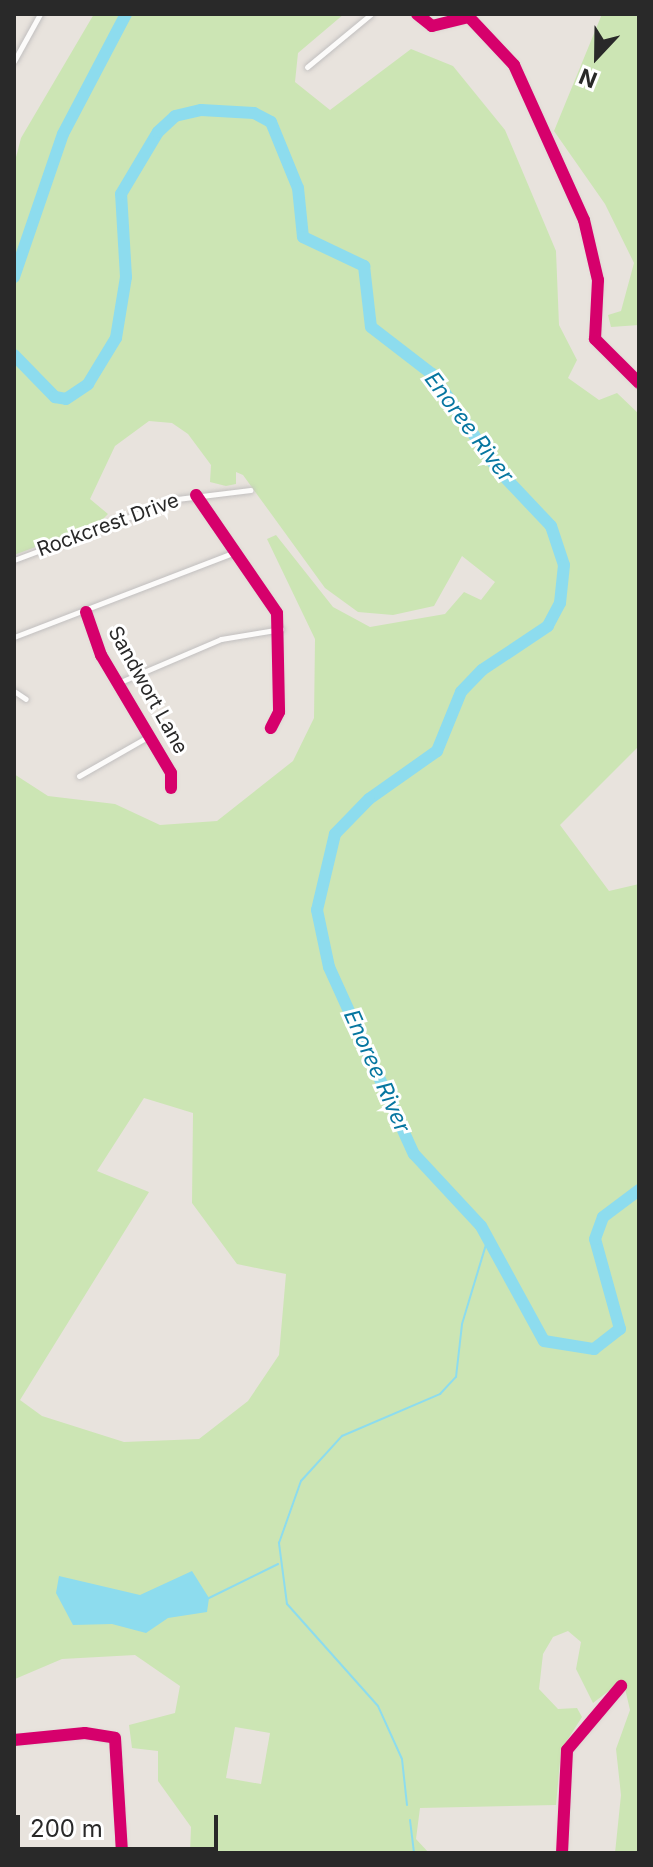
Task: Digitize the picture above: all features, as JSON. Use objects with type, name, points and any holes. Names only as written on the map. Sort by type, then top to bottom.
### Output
[{"type":"street","points":[[14,61],[40,14]]},
{"type":"street","points":[[307,67],[371,14]]},
{"type":"street","points":[[417,14],[432,26],[469,17],[514,65],[584,220],[598,280],[595,339],[639,383]]},
{"type":"street","name":"Rockcrest Drive","points":[[14,560],[196,495],[250,490]]},
{"type":"street","points":[[196,495],[236,552],[281,629],[279,712],[271,728]]},
{"type":"street","points":[[14,637],[236,552]]},
{"type":"street","name":"Sandwort Lane","points":[[86,612],[118,683],[171,773],[171,788]]},
{"type":"street","points":[[118,683],[221,639],[281,629]]},
{"type":"street","points":[[14,691],[26,699]]},
{"type":"street","points":[[79,776],[149,736]]},
{"type":"street","points":[[562,1853],[567,1750],[621,1686]]},
{"type":"street","points":[[14,1740],[85,1733],[115,1738],[122,1853]]},
{"type":"green space","points":[[94,14],[344,14],[298,53],[295,82],[330,110],[411,49],[453,66],[505,130],[556,251],[559,325],[577,360],[568,378],[599,400],[617,393],[639,414],[639,746],[560,825],[609,891],[639,884],[639,1853],[615,1853],[621,1795],[616,1749],[630,1710],[623,1680],[593,1703],[576,1669],[581,1642],[568,1631],[553,1637],[543,1654],[539,1689],[558,1709],[577,1708],[582,1717],[561,1750],[556,1805],[420,1808],[416,1839],[429,1853],[190,1853],[191,1827],[158,1781],[158,1751],[132,1748],[129,1725],[175,1713],[180,1686],[135,1655],[62,1659],[15,1679],[14,1730],[14,774],[48,796],[115,804],[160,825],[217,821],[293,761],[314,718],[315,639],[267,539],[276,535],[333,607],[370,627],[445,614],[464,592],[481,600],[495,582],[462,556],[434,606],[393,615],[358,612],[325,588],[243,475],[236,472],[236,484],[226,486],[210,482],[211,465],[188,434],[172,423],[149,421],[115,446],[90,499],[108,514],[98,524],[14,555],[14,165],[21,138]],"holes":[[[144,1098],[193,1113],[192,1203],[237,1264],[286,1274],[279,1355],[248,1401],[199,1439],[124,1442],[42,1416],[20,1400],[149,1192],[97,1171]],[[235,1727],[270,1733],[261,1784],[226,1778]]]},
{"type":"green space","points":[[602,14],[639,14],[639,325],[611,327],[608,315],[621,311],[634,263],[605,204],[554,131]]},
{"type":"water","points":[[192,1571],[209,1598],[207,1612],[168,1618],[146,1633],[112,1624],[73,1625],[56,1593],[59,1576],[140,1595]]},
{"type":"waterway","name":"Enoree River","points":[[14,277],[63,134],[126,14]]},
{"type":"waterway","name":"Enoree River","points":[[14,355],[55,397],[66,399],[88,384],[116,338],[126,277],[121,194],[158,132],[175,116],[201,110],[254,113],[271,122],[298,188],[303,237],[364,266],[371,327],[432,374],[498,470],[551,526],[564,565],[560,603],[548,626],[482,670],[461,692],[437,751],[369,799],[335,834],[317,910],[329,967],[414,1154],[481,1226],[544,1341],[594,1349],[620,1329],[595,1239],[603,1217],[639,1190]]},
{"type":"waterway","points":[[407,1805],[402,1759],[378,1706],[287,1604],[279,1543],[301,1481],[342,1436],[440,1394],[456,1377],[462,1324],[488,1238]]},
{"type":"waterway","points":[[209,1598],[278,1564]]},
{"type":"waterway","points":[[410,1820],[414,1853]]},
{"type":"cycle path","points":[[417,14],[432,26],[469,17],[514,65],[584,220],[598,280],[595,339],[639,383]]},
{"type":"cycle path","points":[[196,495],[277,613],[279,712],[271,728]]},
{"type":"cycle path","points":[[86,612],[101,655],[171,773],[171,788]]},
{"type":"cycle path","points":[[562,1853],[567,1750],[621,1686]]},
{"type":"cycle path","points":[[14,1740],[85,1733],[115,1738],[122,1853]]}]
